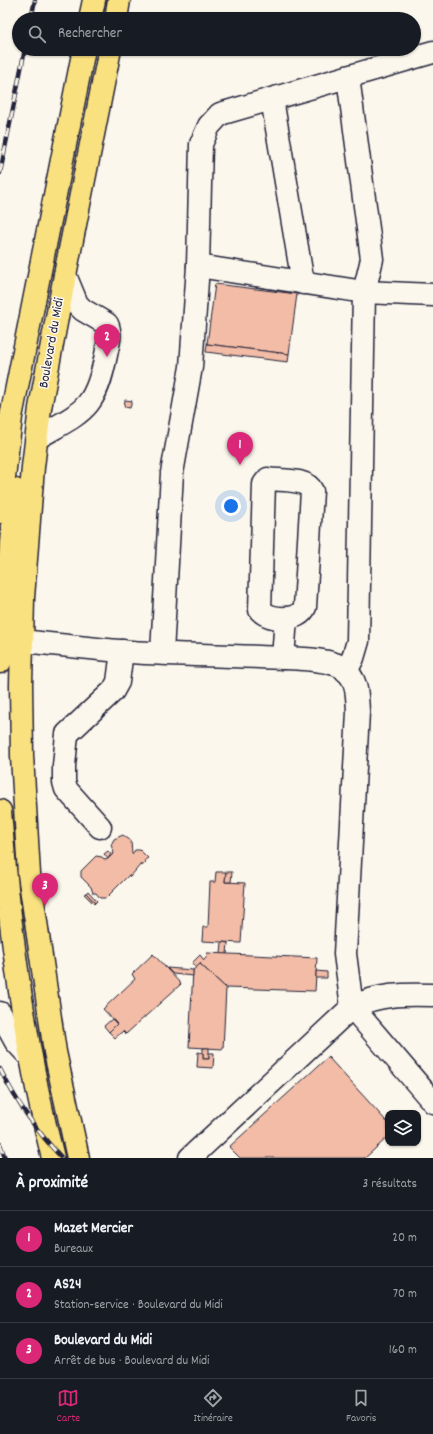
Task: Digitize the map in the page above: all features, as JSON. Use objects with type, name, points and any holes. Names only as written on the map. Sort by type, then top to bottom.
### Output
[{"type":"main road","points":[[91,12],[94,0]]},
{"type":"main road","points":[[117,12],[119,0]]},
{"type":"main road","name":"Boulevard du Midi","points":[[0,512],[8,438],[19,375],[83,56]]},
{"type":"main road","name":"Boulevard du Midi","points":[[0,662],[15,641],[37,438],[49,358],[64,275],[109,56]]},
{"type":"main road","name":"Boulevard du Midi","points":[[8,438],[15,489],[7,597],[15,641],[29,874],[55,1052],[78,1158]]},
{"type":"main road","points":[[0,811],[5,881],[31,1058],[53,1158]]},
{"type":"lane","points":[[421,56],[433,52]]},
{"type":"lane","points":[[162,653],[172,473],[191,367],[198,266],[201,144],[209,126],[220,114],[419,56]]},
{"type":"lane","points":[[346,671],[353,658],[358,641],[364,292],[372,259],[348,77]]},
{"type":"lane","points":[[272,99],[303,283]]},
{"type":"lane","points":[[198,266],[364,292],[433,295]]},
{"type":"lane","points":[[37,438],[77,414],[91,401],[102,377],[110,336],[107,324],[83,310],[77,304],[64,275]]},
{"type":"lane","points":[[268,479],[304,483],[310,486],[312,491],[305,607],[303,613],[298,617],[286,618],[268,616],[260,610],[264,484],[268,479]]},
{"type":"lane","points":[[283,658],[286,618]]},
{"type":"lane","points":[[15,641],[122,651],[283,658],[329,662],[342,667],[346,671],[355,682],[358,712],[345,954],[352,1007],[433,1102]]},
{"type":"lane","points":[[100,827],[66,790],[64,782],[65,740],[72,728],[113,691],[118,682],[122,651]]},
{"type":"lane","points":[[190,1158],[352,1007],[368,999],[387,995],[433,995]]},
{"type":"lane","points":[[0,1013],[16,1042],[31,1058]]},
{"type":"building","points":[[215,284],[297,294],[289,354],[207,344]]},
{"type":"building","points":[[207,344],[289,354],[288,362],[206,352]]},
{"type":"building","points":[[125,400],[132,401],[130,408],[124,407]]},
{"type":"building","points":[[123,835],[131,841],[132,854],[135,850],[140,850],[148,858],[144,861],[146,862],[142,866],[141,864],[130,877],[129,875],[106,898],[100,898],[96,893],[93,893],[91,887],[81,877],[81,871],[96,856],[102,857],[105,860],[108,859],[114,853],[111,845],[114,839]]},
{"type":"building","points":[[108,851],[111,854],[108,859],[104,854]]},
{"type":"building","points":[[216,872],[226,872],[225,882],[245,883],[241,943],[202,941],[203,927],[208,927],[210,882],[215,882]]},
{"type":"building","points":[[226,872],[232,872],[231,882],[225,882]]},
{"type":"building","points":[[88,891],[97,901],[95,903],[86,893]]},
{"type":"building","points":[[86,893],[95,903],[94,904],[84,894]]},
{"type":"building","points":[[222,942],[228,943],[227,954],[221,954]]},
{"type":"building","points":[[207,953],[317,958],[315,991],[226,988],[200,964],[206,958]]},
{"type":"building","points":[[153,954],[181,984],[126,1034],[123,1031],[115,1038],[109,1032],[117,1024],[103,1009],[135,979],[132,974]]},
{"type":"building","points":[[200,955],[204,960],[196,968],[192,963]]},
{"type":"building","points":[[200,964],[226,988],[223,1049],[189,1047],[193,970]]},
{"type":"building","points":[[167,968],[193,970],[193,976],[173,974]]},
{"type":"building","points":[[316,971],[327,972],[327,978],[316,978]]},
{"type":"building","points":[[112,1019],[117,1024],[109,1032],[104,1026]]},
{"type":"building","points":[[203,1048],[209,1048],[209,1059],[203,1059]]},
{"type":"building","points":[[198,1052],[203,1053],[203,1059],[209,1059],[209,1053],[214,1053],[213,1068],[197,1067]]},
{"type":"building","points":[[328,1057],[385,1120],[385,1140],[365,1158],[240,1158],[229,1147]]},
{"type":"railway","points":[[32,12],[35,0]]},
{"type":"railway","points":[[0,173],[24,56]]},
{"type":"railway","points":[[0,1069],[28,1116],[44,1138],[62,1158]]},
{"type":"railway","points":[[0,1144],[5,1158]]},
{"type":"place","name":"AS24","points":[[107,357]]},
{"type":"place","name":"Mazet Mercier","points":[[240,465]]},
{"type":"place","name":"Boulevard du Midi","points":[[45,906]]}]
